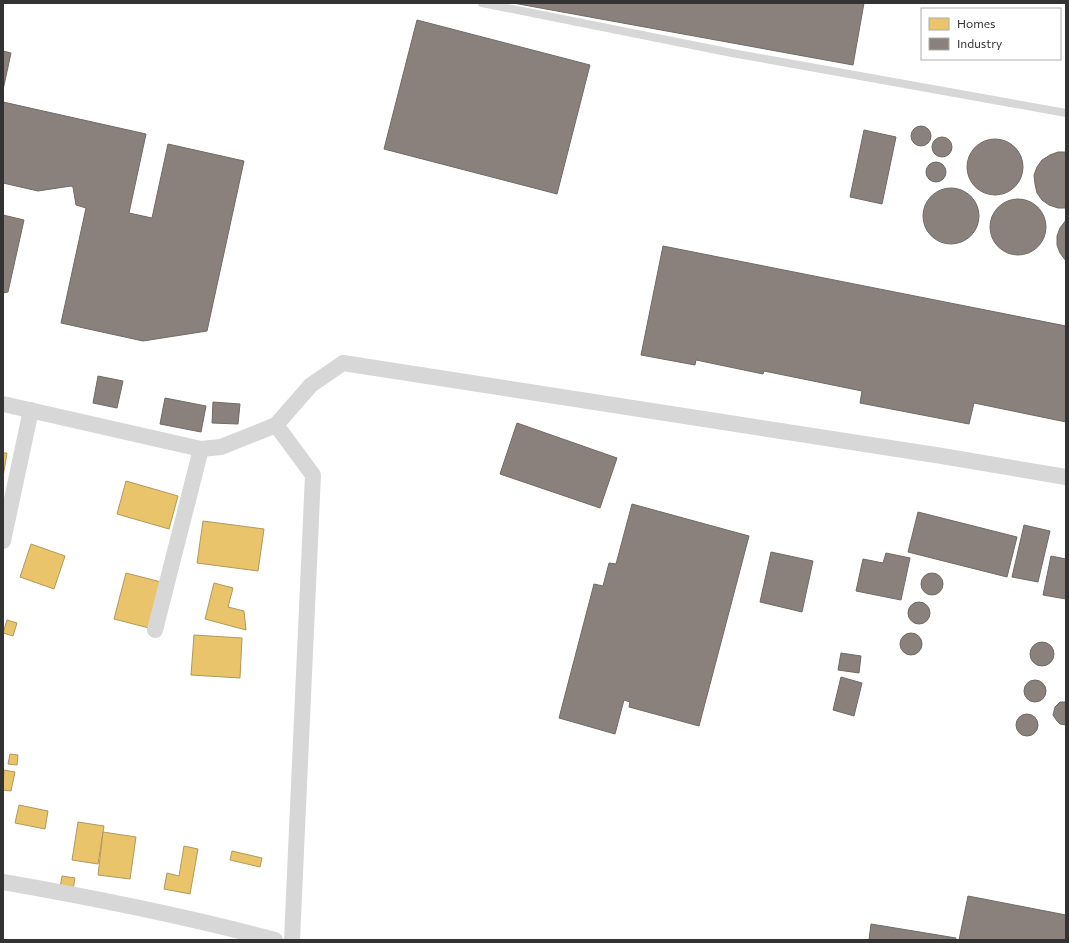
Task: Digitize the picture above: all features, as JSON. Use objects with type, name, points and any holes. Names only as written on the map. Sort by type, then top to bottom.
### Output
[{"type":"street","points":[[3,404],[201,449],[221,447],[276,425],[311,385],[343,363],[942,456],[1066,477]]},
{"type":"street","points":[[3,540],[31,410]]},
{"type":"street","points":[[276,425],[313,475],[292,940]]},
{"type":"street","points":[[155,630],[201,449]]},
{"type":"street","points":[[3,882],[191,918],[275,940]]},
{"type":"lane","points":[[482,3],[732,53],[1066,112]]},
{"type":"building: Homes","points":[[3,453],[7,453],[3,477]]},
{"type":"building: Homes","points":[[126,481],[178,496],[169,529],[117,514]]},
{"type":"building: Homes","points":[[203,521],[264,529],[258,571],[197,563]]},
{"type":"building: Homes","points":[[31,544],[65,556],[54,589],[20,577]]},
{"type":"building: Homes","points":[[126,573],[161,582],[149,628],[114,619]]},
{"type":"building: Homes","points":[[214,583],[233,588],[228,607],[244,611],[246,630],[205,619]]},
{"type":"building: Homes","points":[[7,620],[17,623],[13,636],[3,633]]},
{"type":"building: Homes","points":[[194,635],[242,638],[240,678],[191,675]]},
{"type":"building: Homes","points":[[10,754],[18,755],[17,765],[8,764]]},
{"type":"building: Homes","points":[[4,770],[15,772],[11,791],[3,790]]},
{"type":"building: Homes","points":[[19,805],[48,811],[45,829],[15,823]]},
{"type":"building: Homes","points":[[78,822],[104,826],[98,864],[72,860]]},
{"type":"building: Homes","points":[[103,832],[136,837],[130,879],[98,875]]},
{"type":"building: Homes","points":[[184,846],[198,849],[190,894],[164,889],[167,873],[179,876]]},
{"type":"building: Homes","points":[[232,851],[262,858],[260,867],[230,860]]},
{"type":"building: Homes","points":[[62,876],[75,878],[73,890],[60,888]]},
{"type":"building: Industry","points":[[513,3],[864,3],[853,65]]},
{"type":"building: Industry","points":[[417,20],[590,65],[557,194],[384,149]]},
{"type":"building: Industry","points":[[3,51],[11,53],[3,90]]},
{"type":"building: Industry","points":[[3,102],[146,134],[129,213],[152,218],[168,144],[244,161],[207,331],[143,341],[61,323],[86,208],[76,205],[73,187],[71,186],[38,191],[3,183]]},
{"type":"building: Industry","points":[[921,126],[928,129],[931,136],[928,143],[921,146],[914,143],[911,136],[914,129]]},
{"type":"building: Industry","points":[[864,130],[896,137],[882,204],[850,197]]},
{"type":"building: Industry","points":[[942,137],[949,140],[952,147],[949,154],[942,157],[935,154],[932,147],[935,140]]},
{"type":"building: Industry","points":[[995,139],[1006,141],[1015,147],[1021,156],[1023,167],[1021,178],[1015,187],[1006,193],[995,195],[984,193],[975,187],[969,178],[967,167],[969,156],[975,147],[984,141]]},
{"type":"building: Industry","points":[[1058,152],[1066,152],[1066,208],[1058,208],[1049,205],[1042,200],[1037,193],[1035,184],[1034,175],[1042,160]]},
{"type":"building: Industry","points":[[936,162],[943,165],[946,172],[943,179],[936,182],[929,179],[926,172],[929,165]]},
{"type":"building: Industry","points":[[951,188],[962,190],[971,196],[977,205],[979,216],[977,227],[971,236],[962,242],[951,244],[940,242],[931,236],[925,227],[923,216],[925,205],[931,196],[940,190]]},
{"type":"building: Industry","points":[[1018,199],[1029,201],[1038,207],[1044,216],[1046,227],[1044,238],[1038,247],[1029,253],[1018,255],[1007,253],[998,247],[992,238],[990,227],[992,216],[998,207],[1007,201]]},
{"type":"building: Industry","points":[[3,215],[24,220],[8,292],[3,293]]},
{"type":"building: Industry","points":[[1066,220],[1066,261],[1060,253],[1057,245],[1057,236],[1060,228]]},
{"type":"building: Industry","points":[[663,246],[1066,326],[1066,422],[974,403],[969,424],[860,403],[862,391],[764,371],[763,374],[696,360],[695,365],[641,355]]},
{"type":"building: Industry","points":[[98,376],[123,381],[117,408],[93,403]]},
{"type":"building: Industry","points":[[165,398],[206,406],[201,432],[160,424]]},
{"type":"building: Industry","points":[[213,402],[240,404],[238,424],[212,423]]},
{"type":"building: Industry","points":[[517,423],[617,458],[600,508],[500,474]]},
{"type":"building: Industry","points":[[632,504],[749,536],[699,726],[629,707],[630,702],[624,700],[615,734],[559,718],[594,584],[603,586],[609,563],[616,564]]},
{"type":"building: Industry","points":[[918,512],[1017,537],[1007,577],[908,552]]},
{"type":"building: Industry","points":[[1024,525],[1050,531],[1038,582],[1012,577]]},
{"type":"building: Industry","points":[[771,552],[813,561],[802,612],[760,602]]},
{"type":"building: Industry","points":[[886,553],[910,558],[901,600],[856,591],[863,559],[883,563]]},
{"type":"building: Industry","points":[[1051,556],[1066,559],[1066,599],[1043,595]]},
{"type":"building: Industry","points":[[928,573],[936,573],[943,580],[943,588],[936,595],[928,595],[921,588],[921,580]]},
{"type":"building: Industry","points":[[915,602],[923,602],[930,609],[930,617],[923,624],[915,624],[908,617],[908,609]]},
{"type":"building: Industry","points":[[907,633],[915,633],[922,640],[922,648],[915,655],[907,655],[900,648],[900,640]]},
{"type":"building: Industry","points":[[1042,642],[1050,646],[1054,654],[1050,662],[1042,666],[1034,662],[1030,654],[1034,646]]},
{"type":"building: Industry","points":[[841,653],[861,656],[859,673],[838,670]]},
{"type":"building: Industry","points":[[841,677],[862,683],[854,716],[833,710]]},
{"type":"building: Industry","points":[[1031,680],[1039,680],[1046,687],[1046,695],[1039,702],[1031,702],[1024,695],[1024,687]]},
{"type":"building: Industry","points":[[1060,702],[1066,702],[1066,725],[1060,724],[1053,715],[1055,707]]},
{"type":"building: Industry","points":[[1023,714],[1031,714],[1038,721],[1038,729],[1031,736],[1023,736],[1016,729],[1016,721]]},
{"type":"building: Industry","points":[[968,896],[1066,915],[1066,940],[959,940]]},
{"type":"building: Industry","points":[[871,924],[956,938],[955,940],[869,940]]}]
